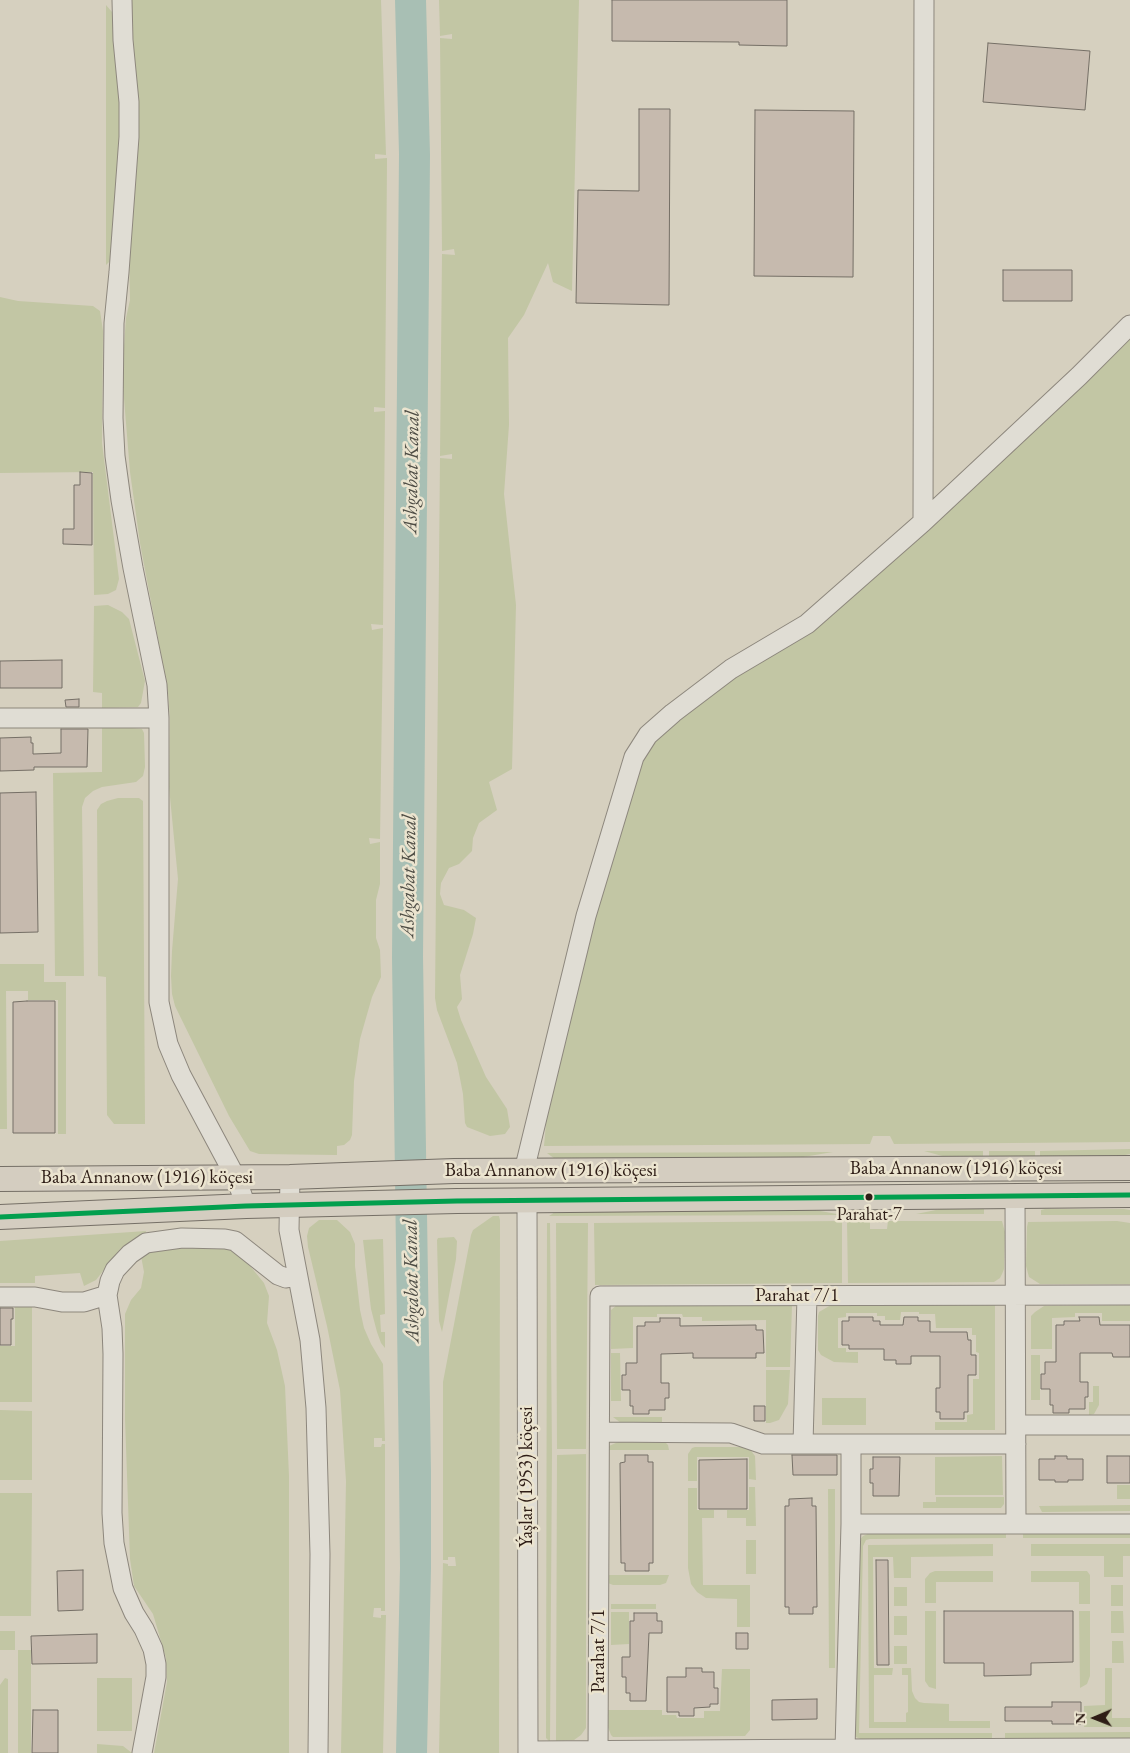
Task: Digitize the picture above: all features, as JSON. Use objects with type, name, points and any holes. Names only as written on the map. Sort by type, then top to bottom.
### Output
[{"type":"main road","name":"Baba Annanow (1916) köçesi","points":[[0,1179],[236,1178],[454,1171],[1130,1168]]},
{"type":"main road","name":"Baba Annanow (1916) köçesi","points":[[0,1217],[246,1206],[457,1201],[1130,1195]]},
{"type":"street","points":[[122,0],[123,40],[130,102],[129,137],[114,323],[113,418],[115,456],[121,500],[157,685],[159,1002],[168,1044],[181,1075],[236,1178],[246,1206]]},
{"type":"street","points":[[923,522],[924,0]]},
{"type":"street","points":[[524,1171],[586,916],[634,757],[648,734],[731,669],[806,624],[923,522],[1079,376],[1130,325]]},
{"type":"street","points":[[0,718],[158,718]]},
{"type":"street","name":"Baba Annanow (1916) köçesi","points":[[1103,1167],[1130,1163]]},
{"type":"street","points":[[290,1177],[289,1230],[310,1340],[316,1408],[320,1554],[318,1753]]},
{"type":"street","points":[[1103,1195],[1130,1199]]},
{"type":"street","points":[[1015,1196],[1016,1524]]},
{"type":"street","name":"Ýaşlar (1953) köçesi","points":[[527,1200],[528,1752]]},
{"type":"street","points":[[142,1753],[156,1664],[153,1649],[123,1588],[114,1543],[112,1513],[113,1354],[112,1328],[107,1295],[110,1281],[115,1270],[130,1254],[146,1243],[182,1238],[235,1241],[278,1275],[286,1278],[297,1276]]},
{"type":"street","points":[[0,1297],[35,1297],[62,1302],[84,1302],[107,1295]]},
{"type":"street","name":"Parahat 7/1","points":[[598,1752],[600,1296],[1130,1295]]},
{"type":"street","points":[[803,1444],[807,1296]]},
{"type":"street","points":[[1016,1425],[1130,1425]]},
{"type":"street","points":[[600,1432],[731,1432],[763,1444],[1016,1444]]},
{"type":"street","points":[[845,1751],[851,1524],[851,1444]]},
{"type":"street","points":[[851,1524],[1130,1524]]},
{"type":"street","points":[[528,1752],[1130,1748]]},
{"type":"green space","points":[[131,0],[381,0],[386,155],[375,154],[375,159],[387,158],[385,408],[374,407],[374,412],[385,411],[383,625],[371,624],[372,630],[383,628],[382,702],[380,839],[369,838],[370,844],[380,842],[380,884],[376,900],[376,938],[380,950],[381,977],[372,997],[360,1039],[354,1081],[352,1135],[350,1140],[344,1145],[337,1146],[337,1155],[259,1154],[250,1151],[229,1116],[175,1006],[172,994],[172,951],[178,879],[169,787],[170,720],[168,692],[140,543],[130,472],[122,374],[126,318],[130,300],[129,252],[138,126]]},
{"type":"green space","points":[[439,0],[579,0],[572,291],[553,282],[548,263],[524,315],[508,338],[509,425],[504,494],[516,605],[512,769],[489,782],[497,810],[479,823],[473,838],[472,851],[459,864],[449,868],[441,883],[440,894],[444,905],[464,910],[476,918],[460,975],[462,999],[457,1007],[486,1077],[507,1109],[510,1127],[505,1134],[490,1136],[467,1127],[465,1123],[463,1094],[457,1063],[437,1010],[435,998],[440,458],[452,459],[452,454],[440,456],[442,254],[455,255],[454,249],[442,251],[440,38],[452,39],[452,34],[440,36]]},
{"type":"green space","points":[[106,5],[112,12],[120,105],[117,194],[111,260],[106,265]]},
{"type":"green space","points":[[0,297],[18,301],[93,306],[100,311],[103,331],[102,443],[119,579],[116,590],[108,594],[94,595],[93,472],[0,473]]},
{"type":"green space","points":[[1130,335],[1130,1142],[894,1144],[890,1136],[873,1136],[870,1144],[544,1146],[547,1112],[591,915],[639,768],[654,740],[728,681]]},
{"type":"green space","points":[[108,605],[122,612],[129,619],[145,681],[141,703],[138,707],[102,708],[102,693],[93,692],[94,606]]},
{"type":"green space","points":[[102,725],[142,729],[144,733],[145,767],[143,776],[136,782],[102,787],[93,791],[85,798],[82,807],[84,976],[55,976],[53,773],[102,772]]},
{"type":"green space","points":[[118,798],[139,798],[143,801],[145,1124],[114,1124],[107,1115],[106,977],[98,976],[97,810],[101,804]]},
{"type":"green space","points":[[0,964],[44,964],[44,982],[66,982],[66,1134],[58,1134],[58,1000],[28,1000],[28,991],[6,991],[7,1129],[0,1129]]},
{"type":"green space","points":[[1130,1149],[1130,1154],[1125,1155],[1040,1156],[1040,1151]]},
{"type":"green space","points":[[924,1151],[983,1151],[983,1156],[946,1157]]},
{"type":"green space","points":[[989,1151],[1035,1151],[1035,1156],[989,1156]]},
{"type":"green space","points":[[833,1152],[803,1157],[555,1159],[547,1153]]},
{"type":"green space","points":[[984,1208],[984,1214],[916,1214],[941,1209]]},
{"type":"green space","points":[[1124,1209],[1130,1210],[1130,1215],[1041,1215],[1041,1210]]},
{"type":"green space","points":[[815,1210],[842,1215],[549,1216],[555,1212]]},
{"type":"green space","points":[[493,1216],[499,1216],[500,1220],[499,1753],[439,1753],[443,1563],[448,1564],[448,1566],[456,1566],[455,1557],[448,1557],[448,1560],[443,1560],[443,1382],[471,1235],[473,1230]]},
{"type":"green space","points":[[319,1220],[337,1220],[350,1232],[355,1244],[355,1266],[364,1328],[383,1364],[385,1441],[382,1441],[382,1438],[374,1438],[374,1447],[381,1447],[382,1444],[385,1444],[385,1611],[381,1611],[381,1608],[374,1608],[373,1617],[381,1618],[381,1615],[386,1615],[383,1753],[341,1753],[346,1481],[340,1390],[308,1247],[307,1236],[309,1228]]},
{"type":"green space","points":[[842,1221],[842,1283],[595,1285],[594,1223]]},
{"type":"green space","points":[[847,1221],[870,1221],[870,1229],[887,1229],[888,1221],[1002,1221],[1005,1232],[1004,1269],[1000,1278],[994,1282],[848,1283]]},
{"type":"green space","points":[[1117,1221],[1130,1223],[1130,1284],[1040,1284],[1029,1277],[1026,1266],[1028,1222]]},
{"type":"green space","points":[[547,1223],[550,1223],[552,1454],[550,1741],[546,1738]]},
{"type":"green space","points":[[556,1223],[588,1223],[586,1449],[557,1449]]},
{"type":"green space","points":[[146,1231],[145,1235],[120,1249],[96,1280],[84,1286],[80,1273],[35,1276],[35,1283],[0,1283],[0,1241]]},
{"type":"green space","points":[[454,1237],[457,1241],[456,1259],[442,1332],[439,1321],[437,1240],[438,1238]]},
{"type":"green space","points":[[383,1239],[385,1314],[380,1315],[381,1332],[385,1332],[385,1348],[377,1332],[371,1309],[363,1240]]},
{"type":"green space","points":[[223,1245],[237,1250],[264,1283],[269,1296],[267,1323],[277,1350],[285,1386],[289,1476],[289,1753],[154,1753],[167,1682],[166,1658],[153,1614],[134,1586],[130,1559],[125,1419],[125,1314],[131,1300],[141,1288],[144,1272],[141,1256],[147,1250],[169,1246]]},
{"type":"green space","points":[[995,1304],[995,1430],[935,1430],[935,1422],[967,1422],[967,1415],[973,1414],[973,1379],[979,1379],[979,1353],[976,1352],[976,1335],[972,1335],[972,1328],[936,1328],[935,1314],[919,1314],[919,1312],[901,1312],[900,1320],[885,1320],[885,1316],[877,1316],[877,1313],[846,1313],[846,1317],[838,1318],[838,1348],[846,1348],[846,1352],[858,1352],[858,1363],[834,1362],[821,1355],[818,1350],[819,1312],[831,1305]]},
{"type":"green space","points":[[617,1305],[792,1305],[790,1367],[766,1367],[766,1320],[702,1321],[702,1317],[683,1317],[682,1314],[657,1314],[657,1317],[633,1317],[633,1348],[611,1349],[611,1310]]},
{"type":"green space","points":[[1130,1305],[1130,1321],[1102,1321],[1102,1313],[1075,1313],[1075,1317],[1052,1318],[1052,1349],[1031,1349],[1031,1316],[1044,1306]]},
{"type":"green space","points":[[15,1307],[32,1307],[32,1402],[0,1402],[0,1346],[15,1346]]},
{"type":"green space","points":[[611,1353],[620,1353],[621,1401],[611,1401]]},
{"type":"green space","points":[[1031,1355],[1040,1355],[1040,1400],[1031,1400]]},
{"type":"green space","points":[[766,1370],[790,1370],[788,1404],[779,1420],[770,1423],[766,1423]]},
{"type":"green space","points":[[1093,1386],[1099,1386],[1099,1405],[1094,1414],[1089,1415],[1089,1402],[1093,1402]]},
{"type":"green space","points":[[822,1398],[866,1398],[866,1425],[822,1425]]},
{"type":"green space","points":[[0,1410],[32,1411],[32,1480],[0,1480]]},
{"type":"green space","points":[[613,1417],[662,1417],[662,1422],[621,1423]]},
{"type":"green space","points":[[664,1441],[668,1445],[669,1450],[607,1450],[609,1446],[618,1442]]},
{"type":"green space","points":[[695,1447],[749,1448],[755,1456],[756,1480],[749,1479],[749,1457],[697,1457],[697,1481],[688,1481],[688,1454]]},
{"type":"green space","points":[[586,1454],[586,1728],[574,1740],[556,1741],[557,1455]]},
{"type":"green space","points":[[1002,1456],[1003,1495],[935,1495],[935,1457]]},
{"type":"green space","points":[[1117,1485],[1130,1485],[1130,1499],[1117,1499]]},
{"type":"green space","points":[[749,1487],[755,1487],[756,1526],[746,1526],[746,1518],[727,1518],[727,1510],[749,1510]]},
{"type":"green space","points":[[688,1488],[697,1488],[697,1510],[714,1510],[714,1518],[702,1518],[703,1585],[750,1585],[750,1627],[737,1627],[737,1599],[706,1598],[697,1592],[691,1584],[688,1568]]},
{"type":"green space","points":[[828,1489],[835,1489],[835,1668],[829,1668]]},
{"type":"green space","points":[[0,1493],[32,1493],[31,1616],[0,1616]]},
{"type":"green space","points":[[936,1497],[1004,1497],[1004,1504],[1001,1508],[923,1508],[923,1502],[936,1502]]},
{"type":"green space","points":[[1130,1505],[1130,1511],[1042,1512],[1039,1506]]},
{"type":"green space","points":[[1130,1532],[1130,1538],[1023,1538],[1023,1533]]},
{"type":"green space","points":[[870,1533],[1006,1533],[1006,1538],[870,1539],[866,1540],[863,1546],[859,1733],[992,1733],[992,1739],[860,1739],[854,1736],[858,1542],[863,1536]]},
{"type":"green space","points":[[746,1540],[756,1540],[756,1574],[746,1574]]},
{"type":"green space","points":[[993,1544],[993,1556],[911,1557],[911,1578],[894,1578],[893,1557],[873,1557],[874,1668],[893,1668],[892,1675],[874,1675],[874,1722],[906,1722],[906,1713],[908,1712],[908,1675],[902,1675],[902,1668],[911,1668],[912,1691],[919,1702],[949,1704],[949,1721],[990,1721],[990,1728],[869,1728],[868,1545]]},
{"type":"green space","points":[[1031,1544],[1130,1544],[1130,1556],[1123,1556],[1123,1577],[1104,1577],[1104,1556],[1031,1556]]},
{"type":"green space","points":[[935,1571],[993,1571],[993,1582],[936,1582],[936,1603],[925,1603],[925,1579],[930,1573]]},
{"type":"green space","points":[[1031,1571],[1087,1571],[1090,1575],[1090,1604],[1079,1604],[1079,1582],[1031,1582]]},
{"type":"green space","points":[[606,1575],[669,1575],[666,1583],[660,1585],[613,1585],[608,1583]]},
{"type":"green space","points":[[1111,1585],[1123,1585],[1123,1606],[1111,1606]]},
{"type":"green space","points":[[894,1587],[907,1587],[907,1606],[894,1606]]},
{"type":"green space","points":[[611,1604],[656,1604],[656,1609],[611,1609]]},
{"type":"green space","points":[[925,1611],[936,1611],[936,1689],[929,1687],[925,1681]]},
{"type":"green space","points":[[1079,1611],[1090,1611],[1090,1676],[1087,1684],[1080,1688]]},
{"type":"green space","points":[[1111,1611],[1123,1611],[1124,1633],[1111,1633]]},
{"type":"green space","points":[[611,1612],[629,1612],[629,1644],[611,1645]]},
{"type":"green space","points":[[894,1616],[907,1616],[907,1635],[894,1635]]},
{"type":"green space","points":[[0,1631],[15,1631],[15,1650],[0,1650]]},
{"type":"green space","points":[[1112,1641],[1123,1641],[1124,1663],[1112,1663]]},
{"type":"green space","points":[[894,1646],[907,1646],[907,1664],[894,1664]]},
{"type":"green space","points":[[18,1650],[31,1650],[31,1753],[18,1753]]},
{"type":"green space","points":[[1105,1668],[1112,1668],[1112,1718],[1130,1718],[1130,1727],[1084,1727],[1084,1706],[1105,1705]]},
{"type":"green space","points":[[722,1669],[750,1669],[750,1730],[745,1736],[613,1737],[611,1735],[608,1727],[608,1710],[662,1710],[662,1715],[676,1715],[677,1718],[704,1718],[704,1711],[720,1711]]},
{"type":"green space","points":[[5,1678],[8,1679],[8,1753],[0,1753],[0,1685]]},
{"type":"green space","points":[[97,1678],[132,1678],[132,1731],[97,1731]]},
{"type":"green space","points":[[1130,1732],[1130,1739],[1005,1739],[1005,1733]]},
{"type":"green space","points":[[97,1744],[123,1746],[132,1753],[97,1753]]},
{"type":"water","name":"Ashgabat Kanal","points":[[395,0],[426,0],[430,155],[423,956],[431,1472],[427,1753],[396,1753],[400,1568],[392,957],[399,154]]},
{"type":"building","points":[[612,0],[787,0],[787,46],[739,45],[739,42],[612,41]]},
{"type":"building","points":[[988,43],[1090,51],[1085,110],[983,102]]},
{"type":"building","points":[[639,109],[670,109],[669,305],[576,303],[578,190],[639,191]]},
{"type":"building","points":[[755,110],[854,111],[853,277],[754,276]]},
{"type":"building","points":[[1003,270],[1072,270],[1072,301],[1003,301]]},
{"type":"building","points":[[80,472],[92,473],[92,545],[63,544],[63,529],[74,529],[74,485],[80,485]]},
{"type":"building","points":[[62,660],[62,688],[0,688],[0,661]]},
{"type":"building","points":[[79,699],[79,707],[66,707],[65,700]]},
{"type":"building","points":[[61,729],[88,729],[87,767],[34,767],[34,770],[0,771],[0,738],[31,737],[33,754],[61,753]]},
{"type":"building","points":[[36,792],[38,932],[0,933],[0,793]]},
{"type":"building","points":[[55,1001],[55,1133],[13,1133],[13,1002]]},
{"type":"building","points":[[0,1308],[13,1308],[11,1345],[0,1345]]},
{"type":"building","points":[[849,1317],[873,1317],[873,1321],[880,1321],[880,1325],[903,1325],[904,1317],[918,1317],[918,1321],[930,1321],[930,1332],[967,1332],[968,1340],[971,1340],[971,1355],[976,1355],[976,1375],[968,1375],[968,1412],[964,1412],[964,1419],[940,1419],[940,1412],[936,1412],[936,1388],[940,1388],[940,1356],[911,1356],[911,1364],[896,1364],[896,1360],[884,1360],[884,1349],[849,1349],[849,1345],[842,1345],[842,1321],[849,1321]]},
{"type":"building","points":[[1079,1317],[1099,1317],[1100,1325],[1130,1325],[1130,1357],[1113,1357],[1112,1353],[1080,1353],[1080,1382],[1088,1382],[1088,1397],[1085,1397],[1085,1409],[1069,1409],[1069,1413],[1053,1413],[1053,1405],[1050,1405],[1050,1389],[1041,1389],[1041,1374],[1045,1374],[1045,1362],[1056,1362],[1056,1325],[1064,1325],[1064,1321],[1080,1321]]},
{"type":"building","points":[[660,1318],[680,1318],[680,1326],[756,1325],[756,1330],[763,1330],[764,1353],[756,1353],[756,1358],[693,1358],[693,1353],[661,1354],[661,1383],[669,1383],[669,1398],[665,1398],[665,1410],[649,1410],[649,1414],[633,1414],[633,1406],[630,1406],[630,1390],[622,1390],[622,1375],[626,1375],[626,1363],[637,1363],[637,1326],[645,1326],[645,1322],[660,1322]]},
{"type":"building","points":[[754,1406],[765,1406],[765,1421],[754,1421]]},
{"type":"building","points":[[625,1455],[648,1455],[648,1462],[653,1462],[653,1563],[649,1563],[649,1571],[625,1571],[625,1563],[621,1563],[620,1463],[625,1462]]},
{"type":"building","points":[[792,1455],[837,1455],[837,1475],[793,1475]]},
{"type":"building","points":[[1055,1456],[1067,1456],[1067,1459],[1083,1459],[1083,1480],[1055,1482],[1055,1480],[1039,1480],[1039,1459],[1055,1459]]},
{"type":"building","points":[[1107,1456],[1130,1456],[1130,1483],[1107,1483]]},
{"type":"building","points":[[873,1457],[900,1457],[899,1496],[873,1496],[873,1483],[870,1483],[870,1469],[873,1469]]},
{"type":"building","points":[[747,1459],[747,1509],[699,1509],[699,1460]]},
{"type":"building","points":[[812,1498],[812,1506],[816,1506],[817,1607],[813,1607],[813,1614],[789,1614],[789,1607],[785,1607],[785,1506],[789,1506],[789,1499]]},
{"type":"building","points":[[876,1560],[888,1560],[889,1665],[877,1665]]},
{"type":"building","points":[[83,1570],[83,1610],[58,1611],[57,1571]]},
{"type":"building","points":[[944,1611],[1073,1611],[1073,1662],[1031,1663],[1031,1675],[984,1676],[984,1663],[944,1663]]},
{"type":"building","points":[[634,1613],[657,1613],[657,1621],[662,1621],[662,1633],[649,1633],[646,1701],[630,1701],[630,1693],[626,1693],[626,1677],[622,1677],[622,1657],[630,1657],[630,1621],[634,1621]]},
{"type":"building","points":[[736,1633],[748,1633],[748,1649],[736,1649]]},
{"type":"building","points":[[97,1634],[97,1663],[32,1664],[31,1636]]},
{"type":"building","points":[[686,1668],[702,1668],[702,1672],[714,1672],[714,1688],[718,1688],[718,1704],[710,1704],[710,1707],[694,1708],[694,1716],[679,1716],[679,1712],[667,1712],[667,1677],[686,1677]]},
{"type":"building","points":[[817,1699],[817,1719],[772,1720],[772,1700]]},
{"type":"building","points":[[1052,1702],[1081,1702],[1081,1724],[1052,1724],[1052,1721],[1005,1721],[1005,1707],[1052,1707]]},
{"type":"building","points":[[33,1710],[58,1710],[58,1753],[32,1753]]},
{"type":"transit line","points":[[0,1217],[246,1206],[457,1201],[1130,1195]]},
{"type":"place","name":"Parahat-7","points":[[869,1197]]}]
